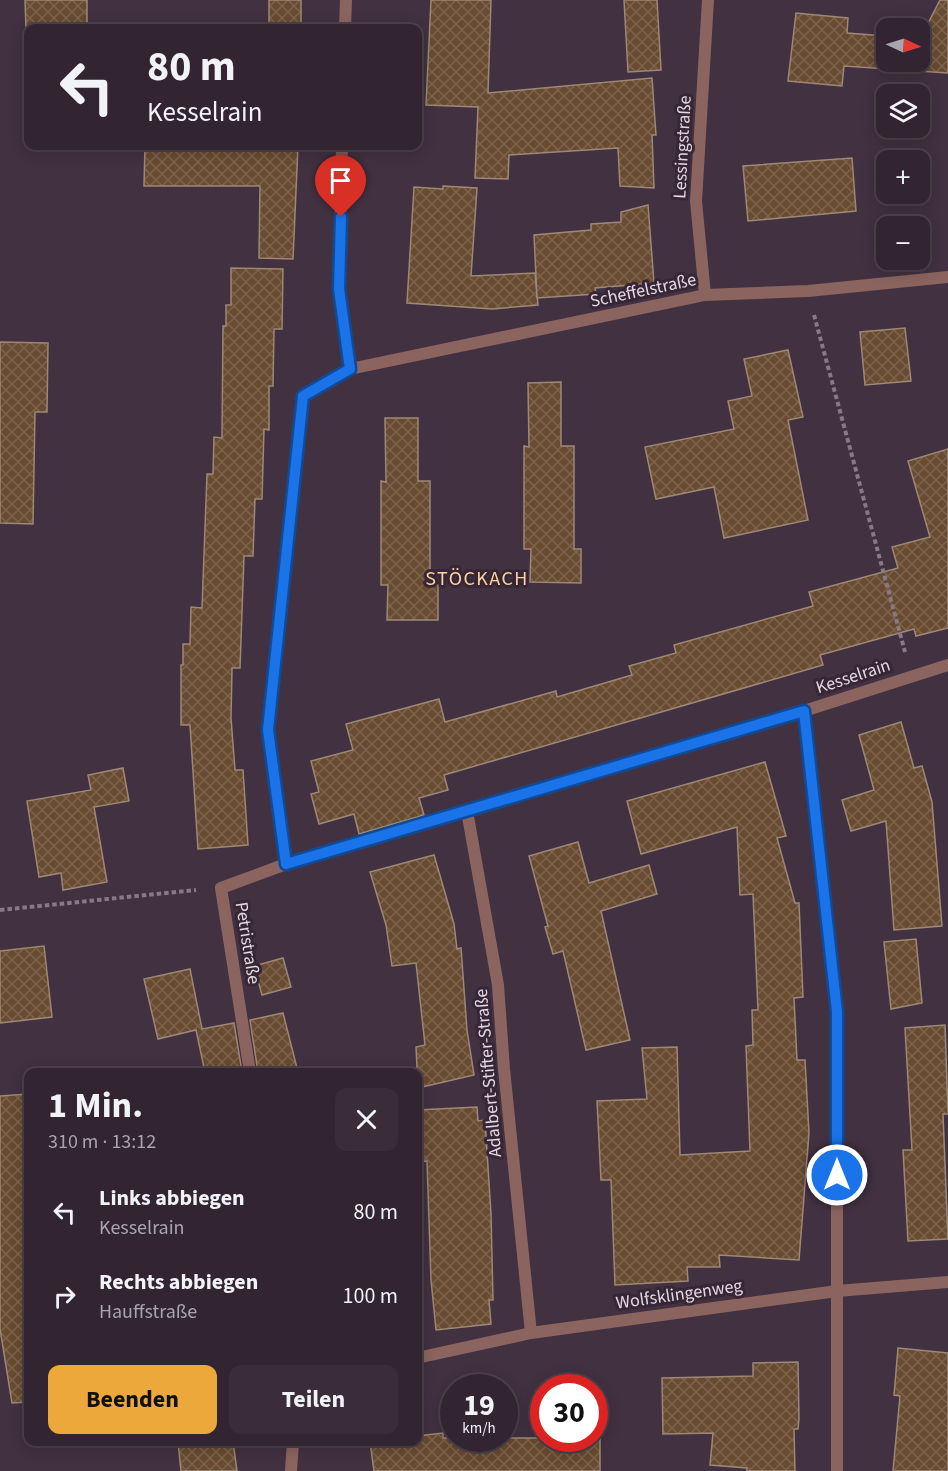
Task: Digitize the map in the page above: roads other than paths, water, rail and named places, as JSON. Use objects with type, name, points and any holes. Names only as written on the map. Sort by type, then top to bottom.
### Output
[{"type":"street","points":[[345,24],[346,0]]},
{"type":"street","name":"Lessingstraße","points":[[705,295],[696,201],[708,0]]},
{"type":"street","points":[[342,150],[339,289],[350,369]]},
{"type":"street","name":"Scheffelstraße","points":[[286,864],[268,730],[303,396],[350,369],[705,295],[808,291],[948,276]]},
{"type":"street","name":"Kesselrain","points":[[286,864],[804,711],[948,665]]},
{"type":"street","points":[[804,711],[837,1012],[837,1471]]},
{"type":"street","name":"Adalbert-Stifter-Straße","points":[[466,811],[498,985],[504,1069],[531,1333]]},
{"type":"street","name":"Petristraße","points":[[249,1068],[221,888],[286,864]]},
{"type":"street","name":"Wolfsklingenweg","points":[[422,1357],[531,1333],[837,1291],[948,1282]]},
{"type":"street","points":[[291,1471],[293,1446]]},
{"type":"district","name":"STÖCKACH","points":[[477,578]]}]
